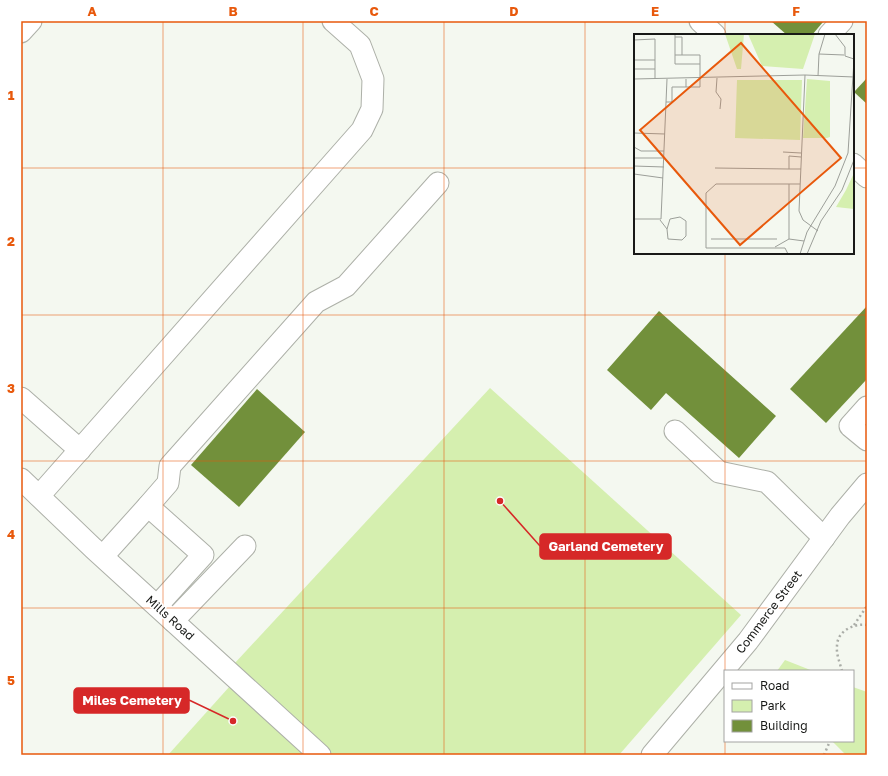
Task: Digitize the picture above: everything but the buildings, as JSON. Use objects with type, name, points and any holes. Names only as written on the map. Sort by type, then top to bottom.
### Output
[{"type":"street","points":[[21,32],[31,21]]},
{"type":"street","points":[[39,496],[362,130],[372,109],[372,79],[360,45],[333,21]]},
{"type":"street","points":[[830,34],[842,21]]},
{"type":"street","points":[[854,165],[867,177]]},
{"type":"street","points":[[103,556],[168,482],[170,466],[316,302],[346,286],[438,183]]},
{"type":"street","points":[[21,398],[80,450]]},
{"type":"street","points":[[867,407],[850,426],[867,440]]},
{"type":"street","points":[[675,431],[719,472],[767,482],[824,538]]},
{"type":"street","name":"Mills Road","points":[[21,479],[173,621],[320,755]]},
{"type":"street","name":"Commerce Street","points":[[652,755],[748,641],[840,516],[867,484]]},
{"type":"street","points":[[148,506],[203,555],[157,606]]},
{"type":"street","points":[[173,621],[245,546]]},
{"type":"path","points":[[853,626],[867,606]]},
{"type":"path","points":[[842,670],[836,646],[839,638],[846,630],[853,626],[861,624],[867,625]]},
{"type":"path","points":[[824,755],[830,742]]},
{"type":"green space","points":[[490,388],[741,615],[619,755],[332,755],[234,664]]},
{"type":"green space","points":[[785,660],[810,670],[778,670]]},
{"type":"green space","points":[[230,686],[304,755],[168,755]]},
{"type":"green space","points":[[854,687],[867,692],[867,755],[846,755],[833,742],[854,742]]},
{"type":"place","name":"Garland Cemetery","points":[[500,501]]},
{"type":"place","name":"Miles Cemetery","points":[[233,721]]}]
